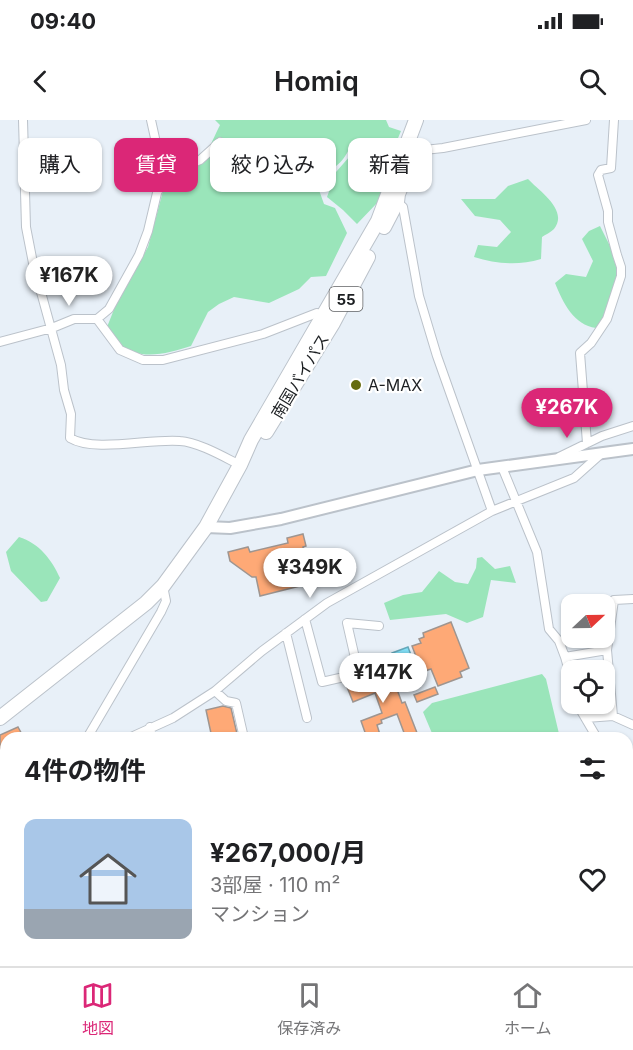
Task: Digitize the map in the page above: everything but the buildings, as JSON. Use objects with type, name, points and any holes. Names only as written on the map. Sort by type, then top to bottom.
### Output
[{"type":"highway","name":"南国バイパス","points":[[413,138],[417,120]]},
{"type":"highway","name":"南国バイパス","points":[[416,138],[425,120]]},
{"type":"highway","name":"南国バイパス","points":[[0,718],[146,603],[163,586],[206,527],[251,440],[328,319],[396,192]]},
{"type":"street","points":[[24,120],[26,227],[33,263],[52,328],[70,414],[70,438],[77,442],[116,444],[182,441],[240,465]]},
{"type":"street","points":[[151,120],[155,138]]},
{"type":"street","points":[[432,148],[443,148],[538,124],[586,120]]},
{"type":"street","points":[[587,443],[580,353],[591,344],[607,319],[621,276],[621,267],[598,175],[602,170],[611,168],[614,120]]},
{"type":"street","points":[[198,161],[210,151]]},
{"type":"street","points":[[0,342],[52,328],[74,319],[97,319],[109,309],[139,255],[148,231],[157,192]]},
{"type":"street","points":[[393,199],[404,207],[419,296],[437,356],[492,511]]},
{"type":"street","points":[[97,319],[120,350],[143,360],[164,360],[264,334],[317,313],[328,319]]},
{"type":"street","points":[[558,458],[587,443],[633,426]]},
{"type":"street","points":[[206,527],[230,528],[280,519],[478,470],[633,449]]},
{"type":"street","points":[[142,732],[173,718],[215,691],[327,603],[492,511],[574,478],[603,452]]},
{"type":"street","points":[[502,466],[537,552],[549,629],[559,641],[567,660]]},
{"type":"street","points":[[91,732],[161,612],[166,601],[163,586]]},
{"type":"street","points":[[613,716],[607,650],[614,600],[633,599]]},
{"type":"street","points":[[305,619],[322,682],[358,671],[347,623],[379,626]]},
{"type":"street","points":[[286,633],[307,718]]},
{"type":"street","points":[[566,657],[607,650]]},
{"type":"street","points":[[215,691],[226,701],[236,703],[243,732]]},
{"type":"street","points":[[583,714],[594,732]]},
{"type":"street","points":[[586,718],[613,716],[633,725]]},
{"type":"street","points":[[150,728],[151,732]]},
{"type":"green space","points":[[215,120],[386,120],[389,127],[401,131],[398,138],[348,138],[348,151],[336,166],[336,138],[214,138],[220,125]]},
{"type":"green space","points":[[210,145],[210,192],[320,192],[324,204],[335,208],[347,233],[326,276],[311,277],[299,289],[269,303],[234,297],[219,304],[208,312],[191,346],[156,354],[129,351],[119,344],[107,327],[117,302],[148,247],[163,192],[198,192],[198,164]]},
{"type":"green space","points":[[348,158],[348,192],[382,192],[378,202],[357,224],[327,197],[329,192],[336,192],[336,172]]},
{"type":"green space","points":[[528,179],[551,201],[558,215],[558,222],[554,229],[542,237],[541,259],[524,263],[507,263],[474,257],[478,245],[497,247],[511,232],[500,220],[475,216],[461,199],[495,199],[508,186]]},
{"type":"green space","points":[[600,226],[614,254],[618,270],[604,318],[596,328],[581,323],[575,318],[555,283],[566,274],[586,277],[593,261],[582,239],[589,231]]},
{"type":"green space","points":[[19,537],[33,543],[44,553],[60,578],[47,601],[41,602],[11,571],[6,552]]},
{"type":"green space","points":[[482,557],[495,569],[510,566],[516,583],[491,580],[483,617],[467,623],[446,614],[390,620],[384,603],[403,595],[422,592],[439,571],[455,582],[468,584],[476,568],[477,558]]},
{"type":"green space","points":[[542,674],[546,679],[559,732],[431,732],[423,712],[432,703]]},
{"type":"water","points":[[408,647],[418,674],[402,680],[392,653]]},
{"type":"place","name":"A-MAX","points":[[356,385]]}]
